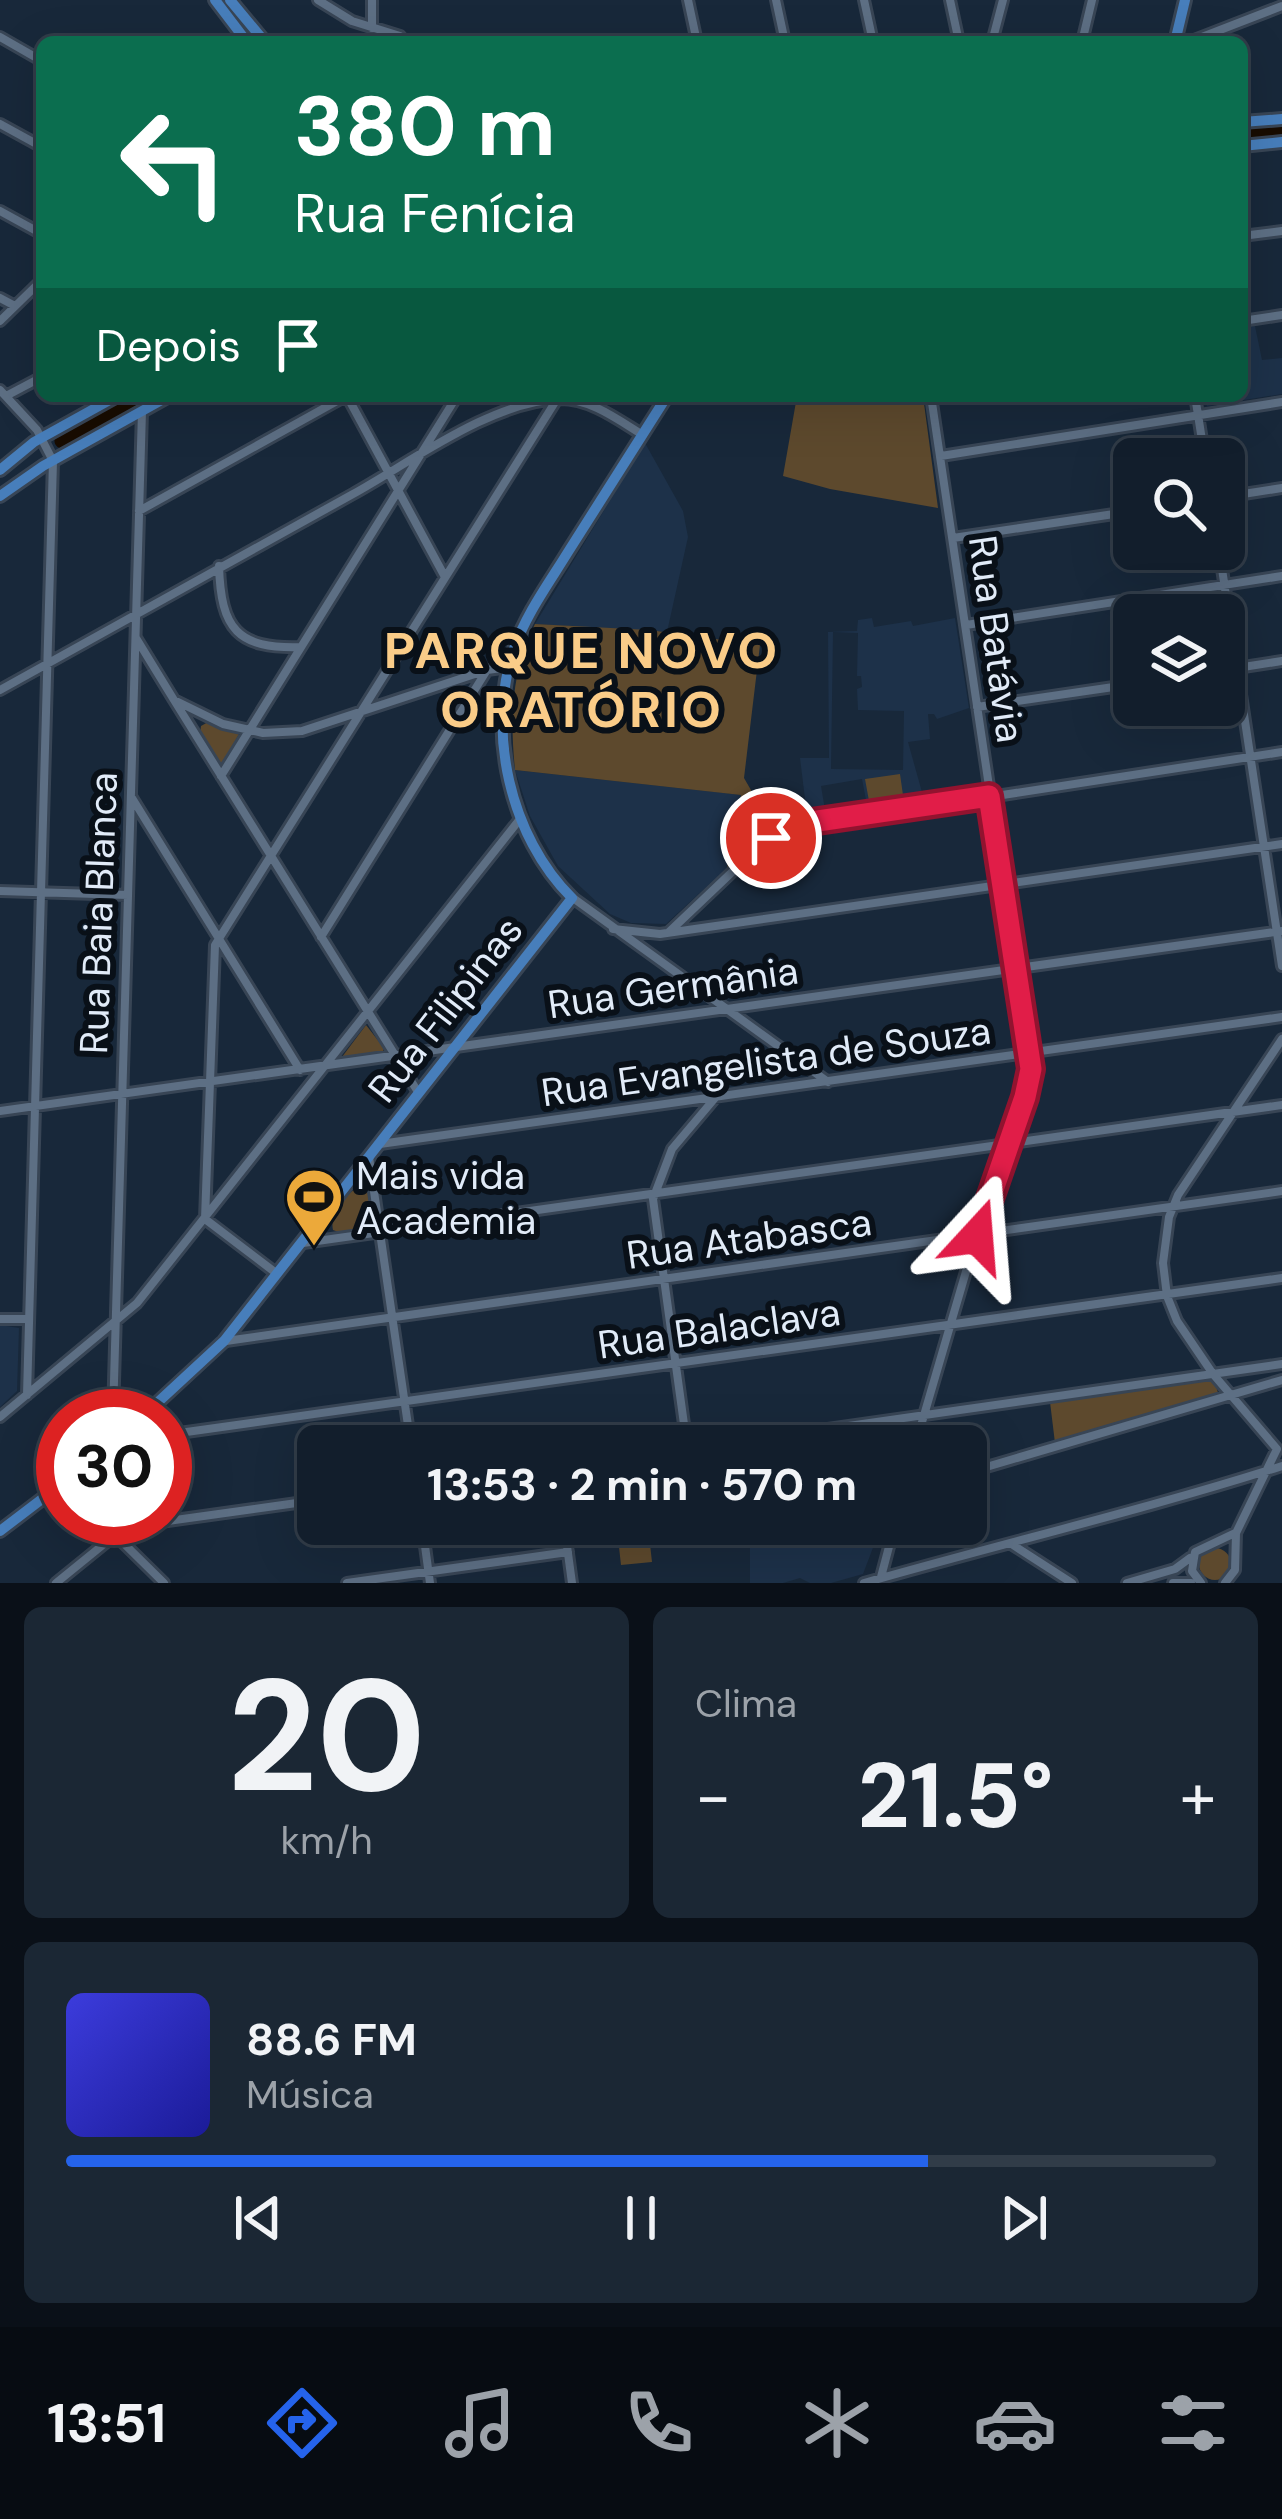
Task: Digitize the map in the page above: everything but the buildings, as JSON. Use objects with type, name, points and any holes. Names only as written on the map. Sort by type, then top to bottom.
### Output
[{"type":"main road","points":[[215,0],[242,36]]},
{"type":"main road","points":[[230,0],[260,36]]},
{"type":"main road","points":[[1176,36],[1185,0]]},
{"type":"main road","points":[[1248,122],[1282,119]]},
{"type":"main road","points":[[1248,145],[1282,142]]},
{"type":"main road","points":[[11,487],[10,478],[0,473],[42,438],[106,402]]},
{"type":"main road","points":[[0,496],[53,460],[158,402]]},
{"type":"main road","points":[[567,893],[521,817],[504,751],[508,668],[525,622],[663,402]]},
{"type":"main road","name":"Rua Filipinas","points":[[373,1150],[560,911],[567,893]]},
{"type":"main road","points":[[172,1389],[224,1341],[373,1150]]},
{"type":"main road","points":[[0,1531],[36,1504]]},
{"type":"street","points":[[318,0],[342,16],[400,36]]},
{"type":"street","points":[[372,0],[372,28]]},
{"type":"street","points":[[688,0],[697,36]]},
{"type":"street","points":[[776,0],[784,36]]},
{"type":"street","points":[[864,0],[872,36]]},
{"type":"street","points":[[950,0],[958,36]]},
{"type":"street","points":[[994,36],[1003,0]]},
{"type":"street","points":[[1083,36],[1092,0]]},
{"type":"street","points":[[1203,36],[1279,4]]},
{"type":"street","points":[[0,37],[36,58]]},
{"type":"street","points":[[0,124],[36,144]]},
{"type":"street","points":[[0,211],[36,231]]},
{"type":"street","points":[[1248,235],[1282,231]]},
{"type":"street","points":[[0,321],[36,286]]},
{"type":"street","points":[[0,298],[15,306]]},
{"type":"street","points":[[1248,320],[1282,315]]},
{"type":"street","points":[[27,1395],[53,460],[42,438],[3,393],[36,379]]},
{"type":"street","points":[[139,511],[336,402]]},
{"type":"street","points":[[350,402],[445,577]]},
{"type":"street","points":[[221,776],[454,402]]},
{"type":"street","points":[[0,690],[422,453],[512,410],[545,402]]},
{"type":"street","points":[[206,1219],[212,960],[218,938],[555,402]]},
{"type":"street","points":[[570,402],[602,409],[643,435]]},
{"type":"street","name":"Rua Batávia","points":[[920,1425],[1028,1088],[1029,1055],[933,402]]},
{"type":"street","points":[[1196,402],[1202,438]]},
{"type":"street","points":[[941,456],[1282,402]]},
{"type":"street","name":"Rua Baia Blanca","points":[[114,1389],[142,411]]},
{"type":"street","points":[[1245,494],[1282,488]]},
{"type":"street","points":[[953,538],[1113,514]]},
{"type":"street","points":[[219,566],[225,614],[239,635],[266,647],[301,647]]},
{"type":"street","points":[[1222,570],[1226,594]]},
{"type":"street","points":[[966,625],[1282,575]]},
{"type":"street","points":[[136,638],[418,1092]]},
{"type":"street","points":[[1245,667],[1282,661]]},
{"type":"street","points":[[174,700],[223,724],[251,731],[302,731],[487,670],[508,668]]},
{"type":"street","points":[[321,937],[487,670]]},
{"type":"street","points":[[977,707],[1113,687]]},
{"type":"street","points":[[1245,722],[1282,966]]},
{"type":"street","points":[[641,949],[788,828],[1282,752]]},
{"type":"street","points":[[131,796],[300,1070]]},
{"type":"street","points":[[0,1417],[116,1324],[151,1288],[521,817]]},
{"type":"street","points":[[614,929],[664,934],[1282,844]]},
{"type":"street","points":[[0,891],[128,895]]},
{"type":"street","points":[[567,893],[830,1082]]},
{"type":"street","name":"Rua Germânia","points":[[0,1111],[1280,931]]},
{"type":"street","name":"Rua Evangelista de Souza","points":[[373,1150],[399,1142],[1282,1017]]},
{"type":"street","points":[[1226,1583],[1235,1563],[1236,1533],[1279,1454],[1213,1374],[1178,1321],[1167,1295],[1164,1250],[1172,1208],[1282,1040]]},
{"type":"street","points":[[684,1425],[654,1194],[672,1149],[715,1098]]},
{"type":"street","points":[[301,1244],[1282,1105]]},
{"type":"street","points":[[390,1128],[399,1142]]},
{"type":"street","points":[[373,1150],[374,1191],[408,1425]]},
{"type":"street","points":[[349,1181],[365,1183],[374,1191]]},
{"type":"street","name":"Rua Atabasca","points":[[224,1341],[1282,1192]]},
{"type":"street","points":[[324,1214],[327,1231],[337,1239]]},
{"type":"street","points":[[206,1219],[275,1274]]},
{"type":"street","name":"Rua Balaclava","points":[[192,1431],[1282,1278]]},
{"type":"street","points":[[0,1319],[29,1319]]},
{"type":"street","points":[[854,1425],[1282,1364]]},
{"type":"street","points":[[987,1467],[1282,1379]]},
{"type":"street","points":[[864,1583],[1282,1466]]},
{"type":"street","points":[[1233,1479],[1257,1490]]},
{"type":"street","points":[[192,1517],[297,1503]]},
{"type":"street","points":[[1127,1583],[1178,1568],[1195,1552],[1236,1533]]},
{"type":"street","points":[[1035,1558],[1038,1538]]},
{"type":"street","points":[[1210,1543],[1228,1548],[1241,1583]]},
{"type":"street","points":[[56,1583],[102,1545]]},
{"type":"street","points":[[126,1545],[164,1583]]},
{"type":"street","points":[[425,1545],[430,1583]]},
{"type":"street","points":[[567,1545],[572,1583]]},
{"type":"street","points":[[881,1578],[890,1545]]},
{"type":"street","points":[[1013,1545],[1072,1583]]},
{"type":"street","points":[[347,1583],[568,1552]]},
{"type":"street","points":[[1195,1552],[1192,1571],[1201,1583]]},
{"type":"street","points":[[1173,1583],[1191,1583]]},
{"type":"shaded area","points":[[1255,326],[1262,360],[1282,358],[1282,394],[1248,399],[1248,327]]},
{"type":"shaded area","points":[[796,402],[924,402],[938,508],[783,476]]},
{"type":"shaded area","points":[[645,443],[683,511],[688,537],[667,632],[535,624]]},
{"type":"shaded area","points":[[872,618],[874,627],[955,618],[969,708],[937,719],[928,714],[930,739],[908,742],[925,803],[807,815],[800,758],[829,758],[828,632],[857,631],[858,620]],"holes":[[[833,632],[858,633],[857,676],[861,676],[862,687],[857,689],[858,710],[904,711],[903,770],[831,769]],[[862,779],[866,800],[825,810],[821,786]]]},
{"type":"shaded area","points":[[535,624],[649,630],[760,645],[744,778],[773,828],[727,868],[741,795],[515,770],[514,696],[521,659]]},
{"type":"shaded area","points":[[208,722],[239,734],[222,766],[200,733]]},
{"type":"shaded area","points":[[515,770],[742,795],[727,868],[666,924],[631,923],[610,914],[558,866],[530,816]]},
{"type":"shaded area","points":[[900,774],[903,795],[869,801],[865,779]]},
{"type":"shaded area","points":[[366,1025],[383,1052],[342,1057]]},
{"type":"shaded area","points":[[361,1186],[371,1195],[374,1225],[341,1233],[333,1230],[340,1204]]},
{"type":"shaded area","points":[[0,1325],[19,1328],[17,1391],[0,1407]]},
{"type":"shaded area","points":[[1215,1382],[1218,1393],[1055,1443],[1050,1402]]},
{"type":"shaded area","points":[[650,1545],[652,1562],[621,1565],[619,1547]]},
{"type":"shaded area","points":[[874,1545],[863,1574],[831,1583],[800,1578],[750,1583],[750,1547]]},
{"type":"shaded area","points":[[1215,1548],[1226,1553],[1231,1564],[1226,1575],[1215,1580],[1204,1575],[1199,1564],[1204,1553]]},
{"type":"waterway","points":[[1248,133],[1282,130]]},
{"type":"waterway","points":[[62,441],[128,402]]},
{"type":"place","name":"Mais vida Academia","points":[[314,1248]]},
{"type":"district","name":"PARQUE NOVO ORATÓRIO","points":[[582,679]]},
{"type":"route","points":[[771,838],[811,822],[989,796],[1031,1069],[977,1236]]}]
